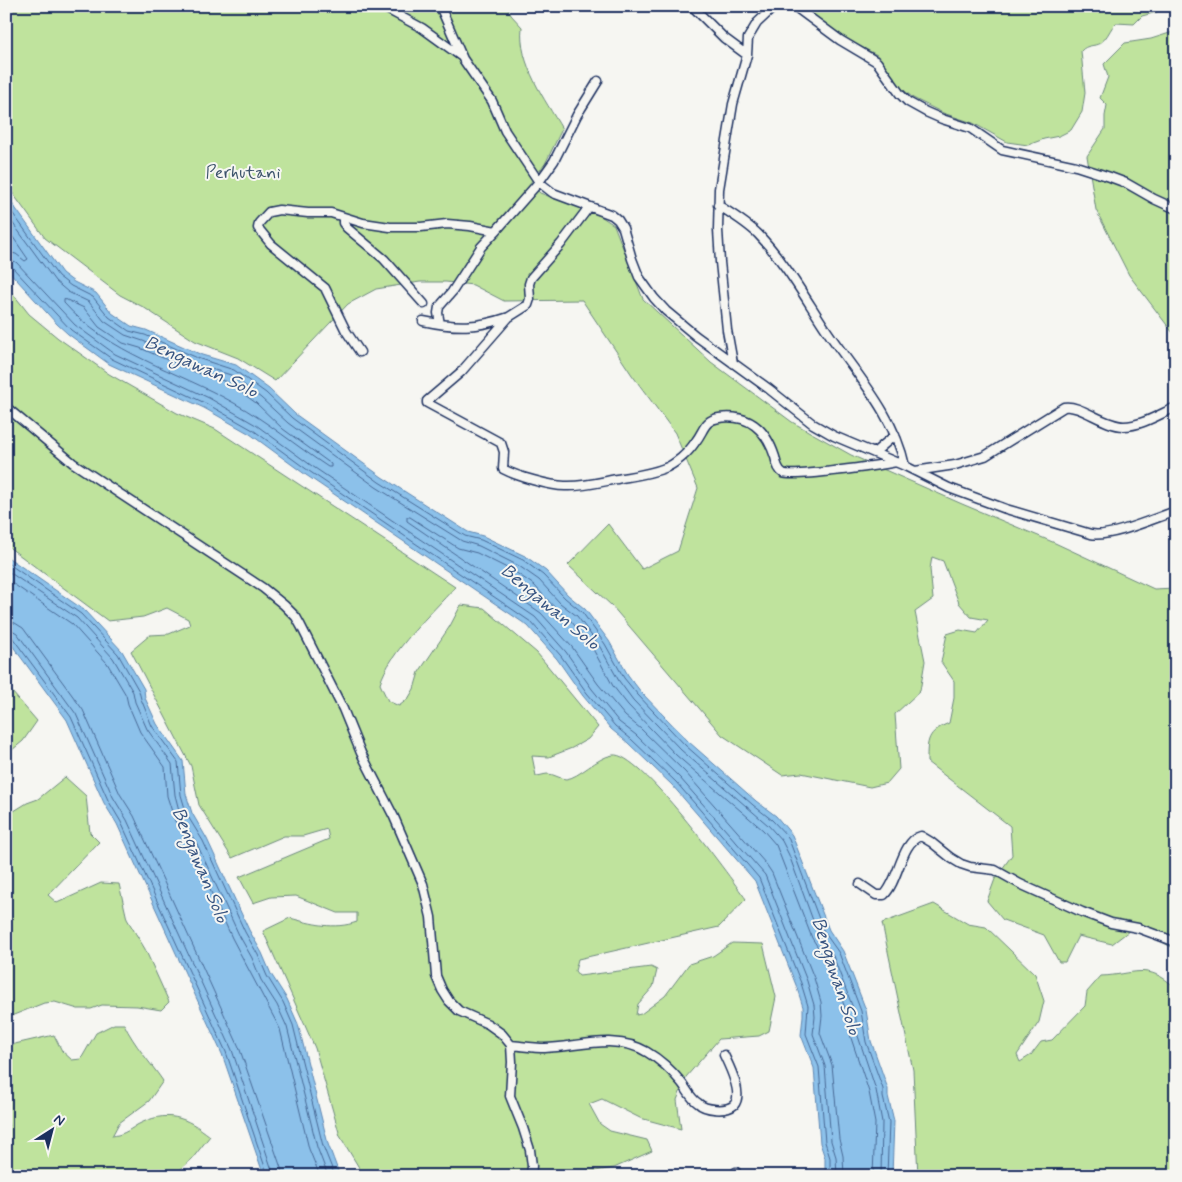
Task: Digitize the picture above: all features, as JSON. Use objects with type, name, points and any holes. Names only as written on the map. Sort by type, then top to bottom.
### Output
[{"type":"street","points":[[381,6],[422,28],[463,58]]},
{"type":"street","points":[[440,6],[463,58],[492,101],[505,130],[539,182],[552,193],[612,215],[618,220],[623,228],[639,277],[666,311],[696,336],[813,424],[834,436],[905,466],[949,488],[988,503],[1099,535],[1110,534],[1176,511]]},
{"type":"street","points":[[692,6],[724,38],[747,55]]},
{"type":"street","points":[[733,363],[727,330],[720,262],[719,189],[733,104],[747,55],[748,38],[754,27],[775,6]]},
{"type":"street","points":[[794,6],[840,40],[877,62],[900,94],[908,102],[926,112],[970,128],[1002,150],[1076,166],[1120,181],[1176,209]]},
{"type":"street","points":[[440,324],[439,307],[452,292],[481,247],[539,182],[558,155],[577,115],[598,81]]},
{"type":"street","points":[[718,205],[758,234],[791,274],[828,332],[854,367],[895,435],[905,466]]},
{"type":"street","points":[[589,207],[576,226],[531,278],[529,284],[529,303],[509,317],[461,372],[427,401],[427,403],[452,418],[501,443],[504,450],[502,468],[504,470],[531,479],[567,486],[654,472],[668,467],[680,458],[698,439],[707,423],[715,419],[730,417],[739,418],[753,424],[763,432],[771,446],[778,468],[785,474],[832,471],[896,462]]},
{"type":"street","points":[[360,352],[346,331],[325,288],[271,244],[258,228],[262,219],[269,212],[275,210],[331,213],[362,224],[390,227],[421,227],[447,224],[496,231]]},
{"type":"street","points":[[343,217],[343,223],[347,228],[384,259],[424,304]]},
{"type":"street","points":[[423,321],[456,327],[477,326],[509,317]]},
{"type":"street","points":[[6,407],[73,463],[257,584],[296,617],[343,709],[361,753],[394,817],[423,884],[431,917],[436,976],[442,990],[449,1002],[459,1011],[493,1027],[511,1045],[512,1062],[509,1092],[512,1105],[523,1128],[530,1150],[531,1176]]},
{"type":"street","points":[[915,471],[955,465],[985,456],[1064,407],[1073,407],[1108,423],[1121,426],[1132,425],[1176,407]]},
{"type":"street","points":[[874,453],[895,435]]},
{"type":"street","points":[[860,884],[876,895],[884,894],[892,883],[908,847],[913,840],[921,836],[961,864],[995,870],[1020,884],[1082,912],[1112,923],[1138,928],[1176,942]]},
{"type":"street","points":[[511,1045],[545,1048],[599,1042],[634,1046],[648,1053],[676,1076],[697,1103],[708,1108],[722,1109],[735,1104],[738,1094],[724,1055]]},
{"type":"green space","name":"Perhutani","points":[[6,6],[150,6],[153,8],[154,6],[507,6],[511,15],[522,27],[522,41],[528,68],[562,129],[545,164],[530,183],[540,193],[599,215],[614,225],[643,299],[711,362],[792,422],[851,455],[1055,543],[1154,589],[1176,587],[1176,961],[1175,949],[1149,935],[1129,931],[1112,944],[1078,936],[1065,962],[1059,962],[1044,935],[1003,920],[987,901],[995,879],[1012,855],[1010,826],[927,762],[928,742],[932,733],[949,723],[954,698],[954,681],[941,662],[947,634],[960,630],[977,633],[988,620],[971,617],[959,603],[943,561],[932,557],[930,569],[933,599],[915,612],[925,661],[920,691],[895,714],[899,769],[887,783],[870,787],[801,773],[782,775],[722,735],[612,606],[568,565],[608,524],[642,569],[678,551],[698,488],[675,433],[632,375],[582,300],[504,301],[473,285],[446,282],[420,282],[376,289],[348,304],[275,381],[238,358],[195,341],[143,307],[120,295],[45,238],[6,184]]},
{"type":"green space","points":[[803,6],[1161,6],[1157,12],[1142,16],[1134,24],[1116,23],[1103,41],[1086,47],[1081,51],[1085,93],[1082,112],[1071,130],[1059,136],[1028,145],[1007,142],[973,123],[943,113],[913,98],[897,84],[877,55],[840,36],[820,22]]},
{"type":"green space","points":[[1176,31],[1176,337],[1129,275],[1096,210],[1087,156],[1105,129],[1107,105],[1100,98],[1108,77],[1104,64],[1125,43],[1151,39]]},
{"type":"green space","points":[[6,285],[29,314],[58,338],[109,374],[177,413],[215,429],[455,587],[412,633],[392,659],[380,684],[388,701],[399,706],[408,699],[414,689],[419,672],[450,626],[461,605],[484,608],[537,653],[598,727],[588,739],[572,748],[549,757],[532,756],[536,776],[548,774],[564,779],[571,778],[601,759],[613,755],[626,759],[643,772],[683,816],[746,899],[719,927],[578,959],[575,971],[579,976],[651,967],[657,970],[653,987],[638,1004],[636,1015],[641,1014],[665,996],[689,964],[713,956],[732,943],[763,944],[776,997],[769,1031],[759,1036],[719,1039],[686,1077],[677,1100],[681,1129],[640,1118],[602,1099],[589,1104],[600,1124],[610,1131],[647,1140],[652,1151],[614,1168],[589,1172],[580,1176],[364,1176],[340,1136],[315,1048],[263,931],[290,918],[323,925],[340,926],[357,922],[357,913],[338,913],[296,896],[271,897],[253,903],[239,877],[329,839],[327,829],[303,836],[284,836],[232,858],[199,805],[191,766],[131,651],[150,635],[169,634],[190,625],[188,619],[167,608],[143,617],[108,621],[6,545]]},
{"type":"green space","points":[[6,685],[37,721],[23,741],[6,755]]},
{"type":"green space","points":[[65,777],[86,796],[90,833],[99,842],[48,895],[57,903],[101,883],[119,884],[127,919],[145,949],[169,1002],[161,1010],[137,1006],[102,1005],[91,1009],[78,1009],[55,1002],[44,1003],[6,1018],[6,816],[27,803],[38,799]]},
{"type":"green space","points":[[934,904],[968,924],[986,927],[1035,974],[1044,1001],[1039,1022],[1017,1055],[1020,1062],[1031,1055],[1041,1042],[1052,1040],[1085,1006],[1087,992],[1101,976],[1140,971],[1148,972],[1166,980],[1176,988],[1176,1176],[918,1176],[913,1070],[882,923]]},
{"type":"green space","points":[[114,1024],[124,1024],[137,1046],[163,1081],[149,1101],[119,1123],[112,1136],[119,1135],[148,1120],[167,1116],[176,1117],[193,1124],[210,1136],[192,1159],[173,1176],[6,1176],[6,1129],[9,1126],[6,1118],[6,1046],[54,1035],[62,1051],[72,1060],[81,1059],[96,1033]]},
{"type":"water","name":"Bengawan Solo","points":[[6,195],[62,273],[74,282],[96,293],[112,313],[131,326],[146,330],[202,355],[236,365],[269,389],[295,414],[382,477],[468,532],[483,536],[525,556],[546,571],[568,595],[585,609],[609,641],[628,675],[641,692],[689,742],[756,801],[776,816],[792,835],[829,930],[843,951],[866,1010],[871,1041],[888,1089],[894,1121],[892,1176],[825,1176],[825,1158],[820,1143],[814,1068],[801,1035],[803,1007],[796,985],[755,881],[672,785],[611,729],[583,696],[557,659],[528,626],[306,475],[250,434],[204,408],[109,364],[68,334],[6,268]]},
{"type":"water","name":"Bengawan Solo","points":[[6,556],[84,610],[122,651],[144,689],[145,698],[157,724],[183,761],[186,794],[192,813],[207,839],[249,930],[271,974],[287,999],[298,1024],[328,1144],[340,1176],[264,1176],[222,1054],[117,824],[104,803],[67,720],[6,637]]}]
